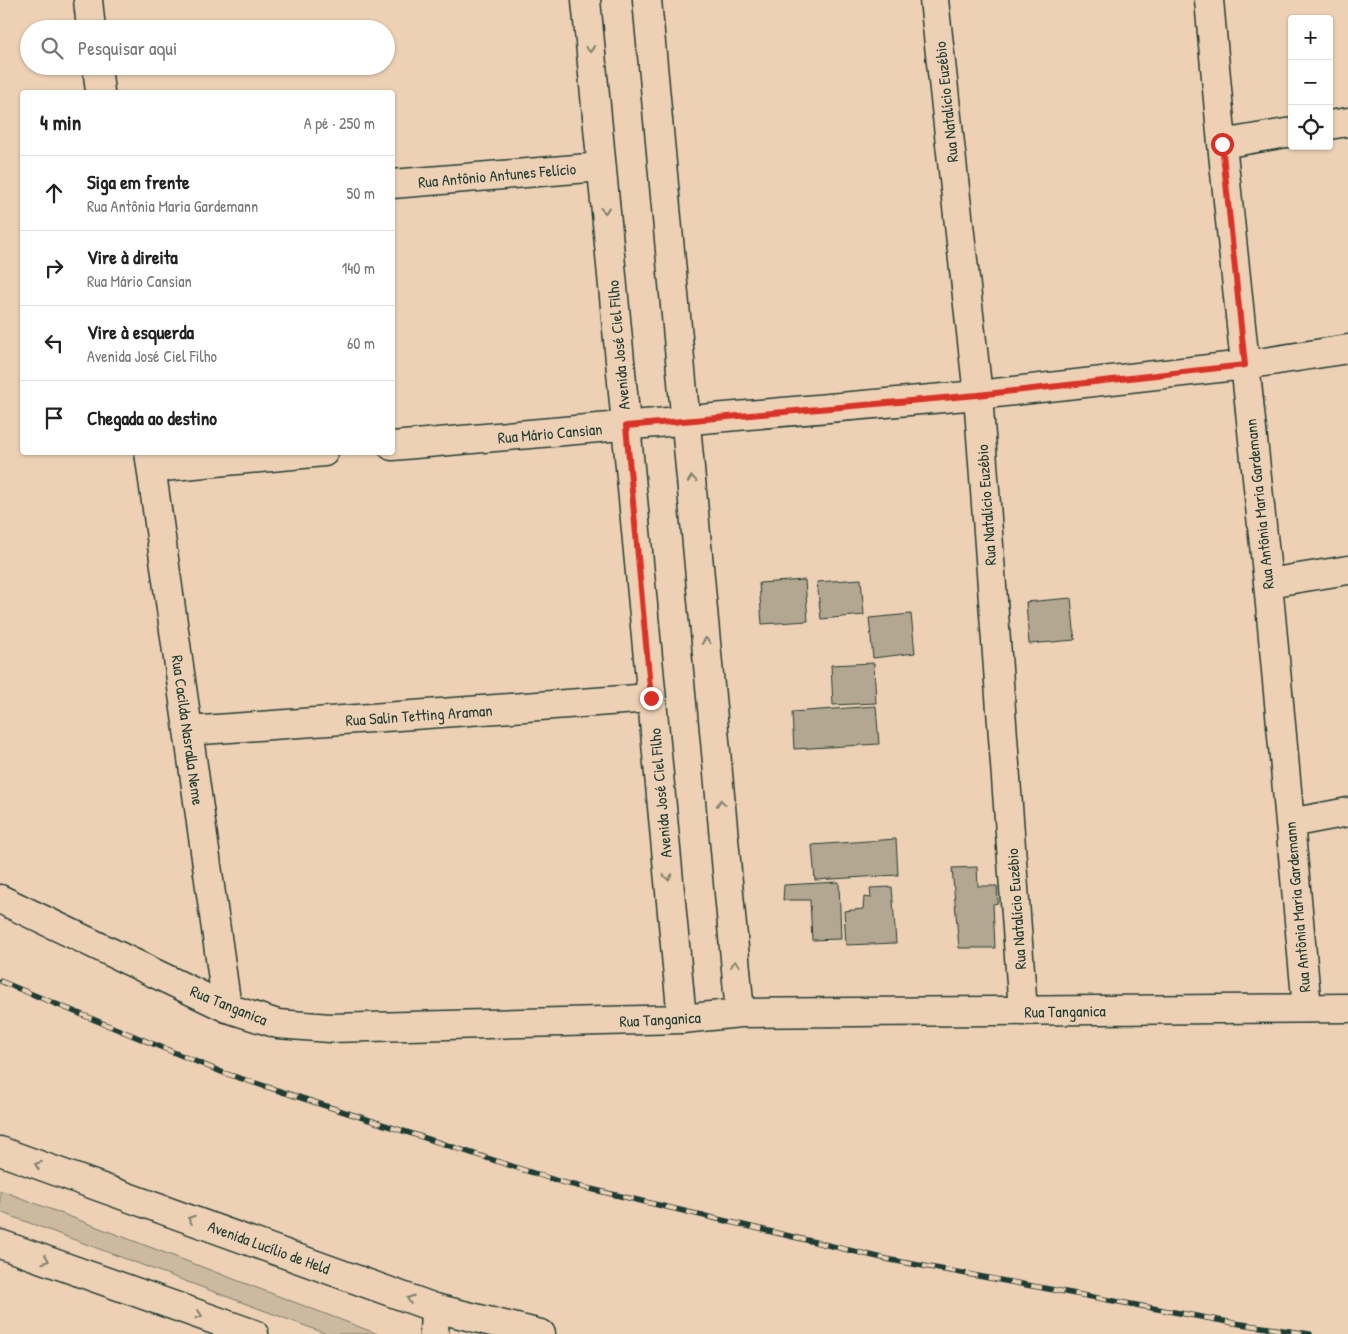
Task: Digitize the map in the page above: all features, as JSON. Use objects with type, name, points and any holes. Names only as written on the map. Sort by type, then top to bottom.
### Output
[{"type":"street","points":[[88,0],[90,20]]},
{"type":"street","name":"Avenida José Ciel Filho","points":[[586,0],[682,1019]]},
{"type":"street","points":[[647,0],[740,1013]]},
{"type":"street","name":"Rua Natalício Euzébio","points":[[934,0],[978,395],[1023,1011]]},
{"type":"street","name":"Rua Antônia Maria Gardemann","points":[[1209,0],[1222,144],[1268,583],[1307,1008]]},
{"type":"street","points":[[97,75],[100,90]]},
{"type":"street","points":[[1333,124],[1348,122]]},
{"type":"street","points":[[1222,144],[1288,133]]},
{"type":"street","name":"Rua Antônio Antunes Felício","points":[[395,184],[601,167]]},
{"type":"street","name":"Rua Mário Cansian","points":[[395,446],[978,395],[1245,365],[1348,349]]},
{"type":"street","points":[[151,460],[259,455]]},
{"type":"street","name":"Rua Cacilda Nasralla Neme","points":[[151,460],[227,1008]]},
{"type":"street","points":[[1268,583],[1348,570]]},
{"type":"street","name":"Rua Salin Tetting Araman","points":[[188,731],[651,698]]},
{"type":"street","points":[[1290,823],[1348,812]]},
{"type":"street","name":"Rua Tanganica","points":[[0,899],[227,1008],[278,1024],[330,1028],[682,1019],[740,1013],[1348,1008]]},
{"type":"street","name":"Avenida Lucílio de Held","points":[[0,1151],[435,1321],[541,1334]]},
{"type":"street","points":[[0,1244],[254,1334]]},
{"type":"shaded area","points":[[0,1190],[378,1334],[327,1334],[0,1212]]},
{"type":"building","points":[[861,579],[864,615],[821,619],[817,582]]},
{"type":"building","points":[[805,580],[808,621],[762,624],[759,583]]},
{"type":"building","points":[[1071,598],[1075,640],[1029,644],[1026,602]]},
{"type":"building","points":[[911,614],[915,653],[873,658],[869,618]]},
{"type":"building","points":[[874,663],[876,703],[833,705],[831,665]]},
{"type":"building","points":[[876,706],[879,744],[794,749],[792,712]]},
{"type":"building","points":[[896,839],[898,875],[815,880],[812,845]]},
{"type":"building","points":[[977,867],[978,886],[997,886],[998,903],[993,904],[995,948],[959,948],[952,868]]},
{"type":"building","points":[[839,882],[841,939],[812,940],[810,900],[783,900],[784,885]]},
{"type":"building","points":[[892,887],[896,943],[846,945],[844,911],[863,909],[864,897],[871,898],[870,888]]},
{"type":"railway","points":[[0,981],[224,1073],[561,1182],[891,1260],[1234,1323],[1310,1334]]},
{"type":"route","points":[[651,698],[626,426],[978,395],[1245,365],[1222,144]]}]
